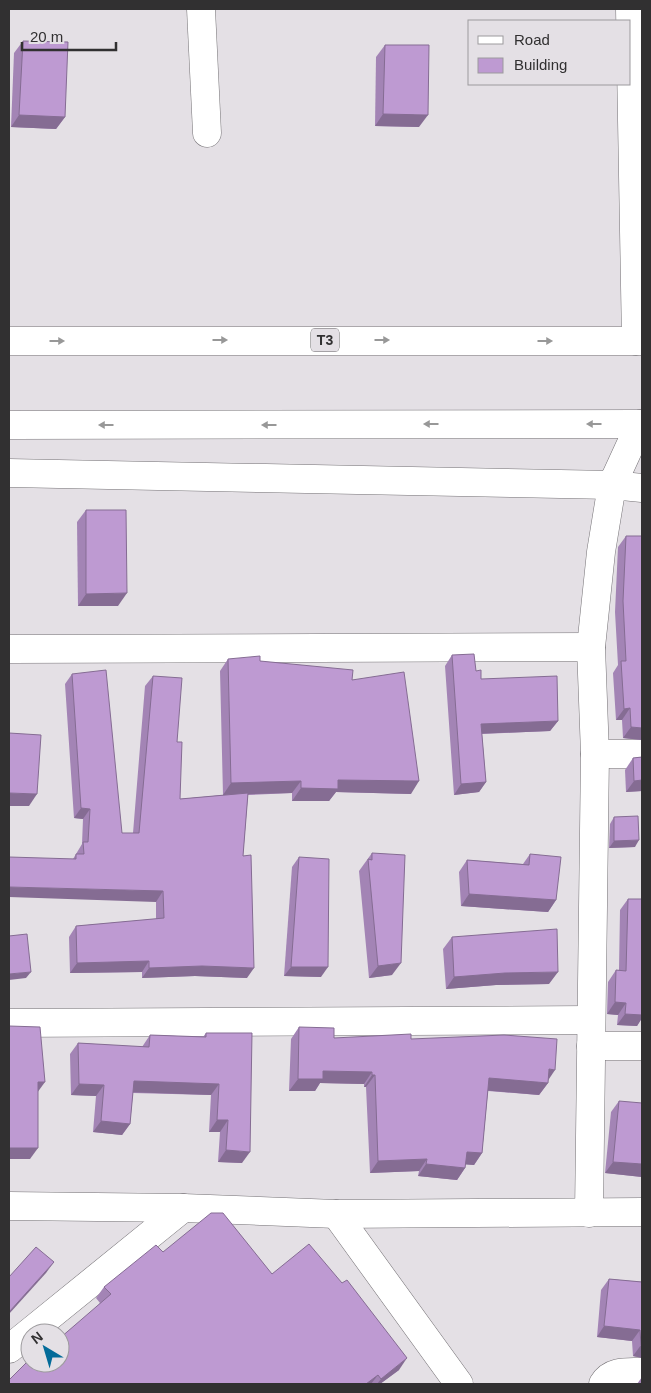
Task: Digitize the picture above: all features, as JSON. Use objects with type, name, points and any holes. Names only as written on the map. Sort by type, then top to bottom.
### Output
[{"type":"main road","points":[[202,9],[207,133]]},
{"type":"main road","points":[[631,46],[639,341]]},
{"type":"main road","name":"T3","points":[[9,341],[639,341]]},
{"type":"main road","points":[[9,425],[641,424],[612,485],[600,552],[591,647],[595,754],[589,1212]]},
{"type":"main road","points":[[9,473],[612,485],[642,488]]},
{"type":"main road","points":[[9,649],[591,647]]},
{"type":"main road","points":[[595,754],[642,754]]},
{"type":"main road","points":[[9,1023],[591,1033],[642,1046]]},
{"type":"main road","points":[[9,1206],[183,1208],[336,1214],[642,1212]]},
{"type":"main road","points":[[9,1349],[183,1208]]},
{"type":"main road","points":[[336,1214],[451,1381]]},
{"type":"main road","points":[[603,1384],[606,1378],[618,1372],[642,1372]]},
{"type":"building","points":[[23,41],[68,42],[65,117],[19,115]]},
{"type":"building","points":[[385,45],[429,45],[428,115],[383,114]]},
{"type":"building","points":[[86,510],[126,510],[127,593],[86,594]]},
{"type":"building","points":[[626,536],[642,536],[642,728],[631,727],[630,708],[624,709],[621,661],[626,661],[623,601]]},
{"type":"building","points":[[474,654],[476,671],[481,670],[481,679],[557,676],[558,721],[481,724],[486,782],[461,784],[452,655]]},
{"type":"building","points":[[260,656],[260,661],[353,670],[352,680],[404,672],[419,781],[338,780],[338,789],[301,788],[301,781],[231,783],[228,659]]},
{"type":"building","points":[[106,670],[122,833],[139,833],[153,676],[182,678],[177,742],[182,742],[180,799],[248,793],[243,856],[251,855],[254,968],[202,966],[149,968],[149,961],[77,963],[76,926],[164,918],[163,891],[9,887],[9,857],[76,859],[76,854],[84,854],[83,842],[88,842],[90,809],[81,808],[72,674]]},
{"type":"building","points":[[9,733],[41,735],[37,794],[9,793]]},
{"type":"building","points":[[642,757],[642,780],[634,781],[633,758]]},
{"type":"building","points":[[638,816],[639,840],[614,841],[614,817]]},
{"type":"building","points":[[372,853],[405,855],[401,963],[378,966],[368,859],[372,860]]},
{"type":"building","points":[[530,854],[561,857],[556,900],[469,894],[467,860],[529,865]]},
{"type":"building","points":[[299,857],[329,859],[328,967],[291,967]]},
{"type":"building","points":[[628,899],[642,899],[642,1015],[625,1014],[626,1003],[615,1002],[616,970],[626,971]]},
{"type":"building","points":[[557,929],[558,972],[505,973],[454,977],[452,937]]},
{"type":"building","points":[[27,934],[31,972],[9,974],[9,936]]},
{"type":"building","points":[[9,1026],[40,1027],[45,1082],[38,1082],[38,1148],[9,1148]]},
{"type":"building","points":[[299,1027],[334,1028],[334,1038],[411,1034],[411,1039],[504,1035],[557,1039],[555,1070],[549,1069],[548,1083],[489,1078],[482,1153],[467,1152],[465,1168],[426,1164],[427,1159],[378,1161],[375,1075],[372,1075],[372,1072],[323,1071],[323,1079],[298,1079]]},
{"type":"building","points":[[206,1033],[252,1033],[250,1152],[226,1150],[228,1120],[217,1120],[219,1084],[134,1081],[130,1124],[101,1121],[104,1085],[79,1084],[78,1043],[149,1047],[150,1035],[206,1037]]},
{"type":"building","points":[[619,1101],[642,1103],[642,1164],[613,1162]]},
{"type":"building","points":[[211,1213],[223,1213],[272,1274],[309,1244],[342,1283],[347,1280],[407,1358],[381,1379],[378,1375],[366,1384],[9,1384],[9,1380],[20,1369],[20,1373],[70,1373],[70,1329],[111,1294],[104,1287],[156,1245],[163,1252]]},
{"type":"building","points":[[36,1247],[54,1262],[9,1312],[9,1277]]},
{"type":"building","points":[[609,1279],[642,1282],[642,1346],[640,1330],[604,1326]]}]
